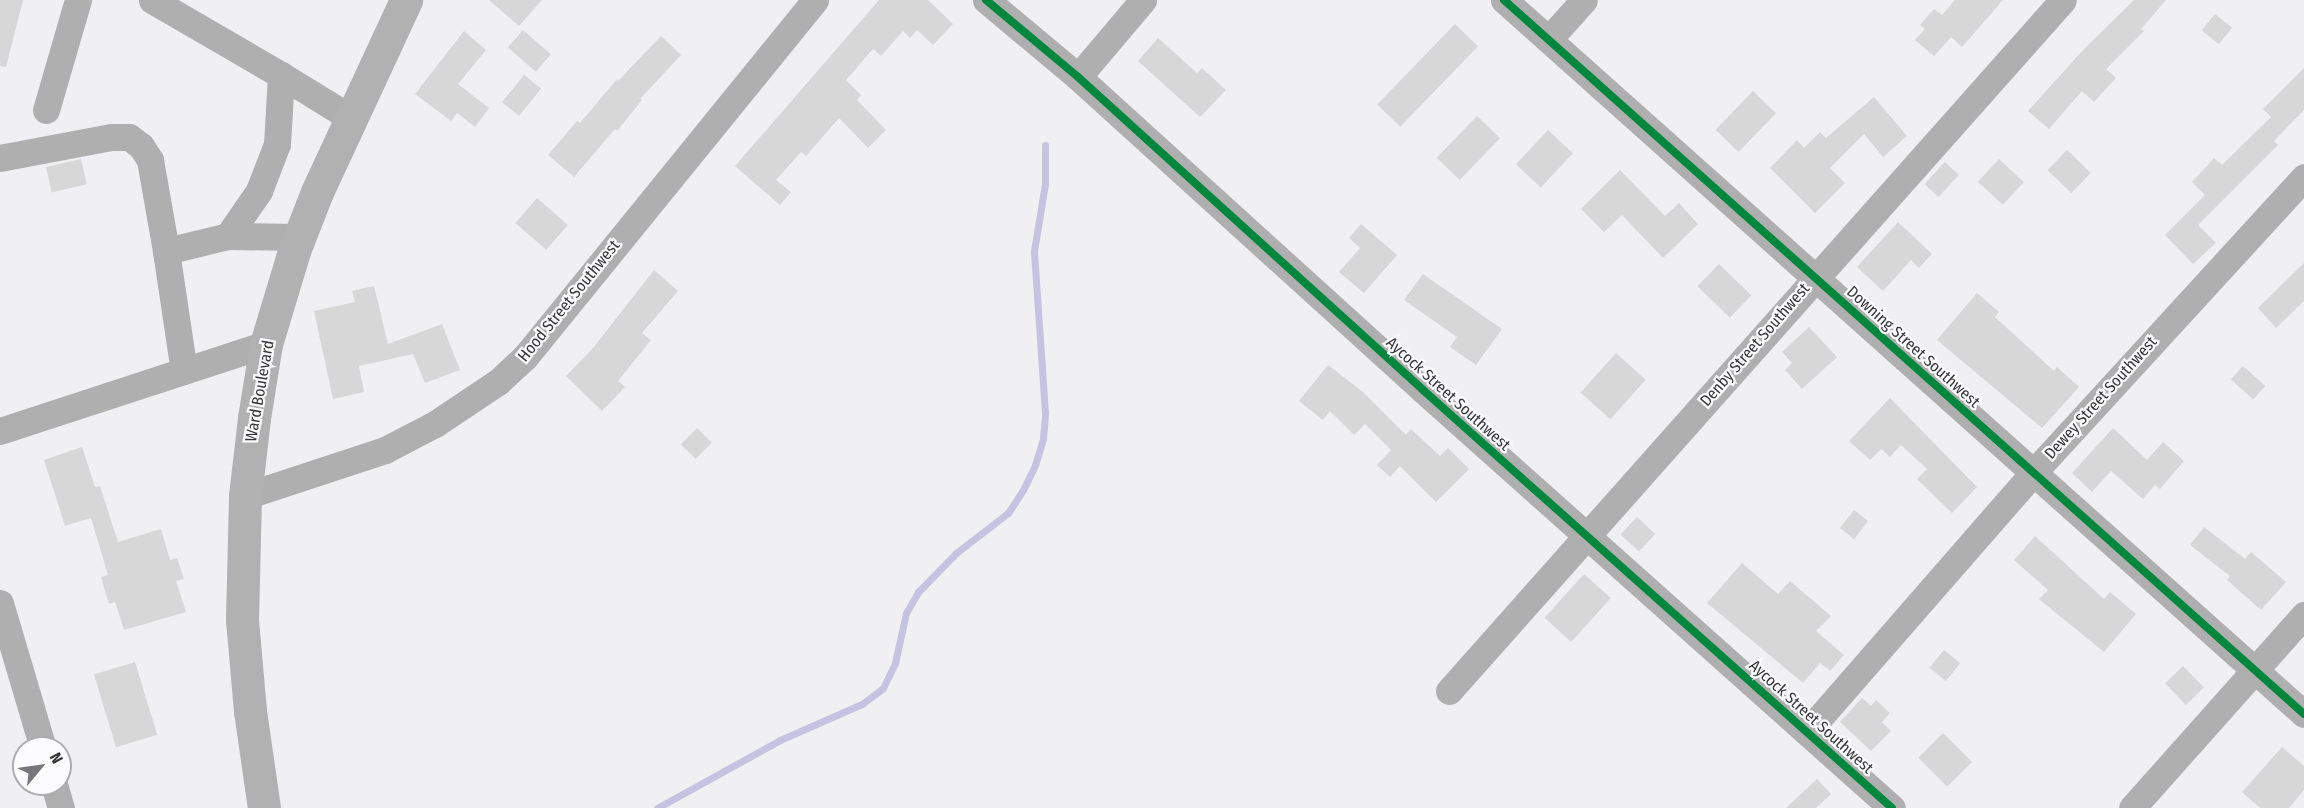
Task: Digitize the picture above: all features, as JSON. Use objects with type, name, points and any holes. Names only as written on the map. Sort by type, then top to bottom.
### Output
[{"type":"main road","name":"Ward Boulevard","points":[[264,808],[250,711],[242,620],[245,496],[266,344],[300,237],[351,118],[406,0]]},
{"type":"street","points":[[46,110],[78,0]]},
{"type":"street","points":[[152,0],[351,118]]},
{"type":"street","name":"Hood Street Southwest","points":[[245,496],[385,450],[435,424],[498,382],[525,357],[815,0]]},
{"type":"street","name":"Aycock Street Southwest","points":[[986,0],[1078,77],[1892,808]]},
{"type":"street","points":[[1078,77],[1143,0]]},
{"type":"street","name":"Downing Street Southwest","points":[[1504,0],[2304,714]]},
{"type":"street","points":[[1549,39],[1584,0]]},
{"type":"street","name":"Denby Street Southwest","points":[[1449,691],[1815,277],[2064,0]]},
{"type":"street","points":[[228,236],[260,191],[277,144],[280,75]]},
{"type":"street","points":[[0,158],[111,137],[129,137],[141,146],[150,160],[184,371]]},
{"type":"street","name":"Dewey Street Southwest","points":[[1807,732],[2033,472],[2304,177]]},
{"type":"street","points":[[166,251],[228,236],[300,237]]},
{"type":"street","points":[[0,431],[266,344]]},
{"type":"street","points":[[0,603],[39,736]]},
{"type":"street","points":[[2132,808],[2304,615]]},
{"type":"building","points":[[0,0],[23,0],[6,67],[0,66]]},
{"type":"building","points":[[489,0],[542,0],[519,26]]},
{"type":"building","points":[[879,0],[928,0],[953,24],[933,45],[917,30],[910,38],[903,31],[881,56],[873,49],[846,80],[861,95],[857,100],[886,130],[868,148],[839,118],[806,156],[801,152],[776,180],[791,192],[780,205],[735,166]]},
{"type":"building","points":[[1955,0],[2003,0],[1962,47],[1951,37],[1934,56],[1915,40],[1925,29],[1920,25],[1934,9],[1942,15]]},
{"type":"building","points":[[2134,0],[2166,0],[2141,29],[2144,31],[2106,69],[2116,78],[2094,102],[2082,91],[2049,129],[2028,111],[2084,49]]},
{"type":"building","points":[[2215,14],[2232,28],[2219,44],[2202,30]]},
{"type":"building","points":[[1455,24],[1478,46],[1400,127],[1377,105]]},
{"type":"building","points":[[523,30],[551,54],[536,72],[508,47]]},
{"type":"building","points":[[464,31],[486,50],[458,84],[489,108],[475,127],[457,113],[451,121],[415,94]]},
{"type":"building","points":[[661,36],[681,55],[640,99],[642,100],[617,131],[615,129],[574,177],[548,155],[577,121],[580,123],[617,79],[618,81]]},
{"type":"building","points":[[1158,38],[1197,73],[1202,68],[1226,90],[1200,117],[1138,61]]},
{"type":"building","points":[[2304,68],[2304,110],[2274,141],[2278,145],[2198,225],[2216,243],[2193,264],[2165,235],[2205,195],[2192,182],[2214,158],[2222,165],[2271,117],[2263,109]]},
{"type":"building","points":[[524,75],[541,89],[519,116],[502,102]]},
{"type":"building","points":[[1753,91],[1776,113],[1739,152],[1715,130]]},
{"type":"building","points":[[1874,97],[1907,136],[1883,157],[1864,134],[1830,168],[1845,183],[1815,213],[1770,168],[1797,140],[1804,148],[1820,132],[1826,138]]},
{"type":"building","points":[[1477,116],[1500,138],[1460,180],[1437,158]]},
{"type":"building","points":[[1548,130],[1573,153],[1541,188],[1516,164]]},
{"type":"building","points":[[2067,150],[2091,173],[2071,193],[2048,170]]},
{"type":"building","points":[[81,159],[87,184],[52,192],[46,167]]},
{"type":"building","points":[[1999,159],[2024,182],[2003,205],[1978,182]]},
{"type":"building","points":[[1945,162],[1959,175],[1938,197],[1925,184]]},
{"type":"building","points":[[1620,170],[1665,216],[1679,203],[1698,224],[1663,258],[1622,215],[1604,232],[1581,209]]},
{"type":"building","points":[[537,198],[568,225],[546,250],[515,223]]},
{"type":"building","points":[[1898,222],[1932,254],[1919,268],[1911,260],[1883,291],[1857,267]]},
{"type":"building","points":[[1361,224],[1397,255],[1364,293],[1339,272],[1360,248],[1349,238]]},
{"type":"building","points":[[2304,263],[2304,301],[2276,328],[2258,308]]},
{"type":"building","points":[[1719,264],[1751,295],[1730,318],[1697,286]]},
{"type":"building","points":[[654,270],[678,291],[642,333],[651,340],[618,381],[625,387],[602,411],[566,376],[593,348]]},
{"type":"building","points":[[1423,274],[1502,329],[1476,365],[1450,347],[1457,337],[1404,300]]},
{"type":"building","points":[[374,286],[388,344],[442,324],[460,370],[425,383],[413,354],[359,366],[364,392],[333,399],[314,311],[355,302],[352,291]]},
{"type":"building","points":[[1977,293],[1999,312],[1995,317],[2054,371],[2057,367],[2079,387],[2042,428],[1937,340]]},
{"type":"building","points":[[1809,327],[1837,357],[1802,389],[1785,370],[1792,363],[1782,352]]},
{"type":"building","points":[[1616,353],[1646,380],[1610,419],[1581,392]]},
{"type":"building","points":[[1328,365],[1363,392],[1406,435],[1411,429],[1440,456],[1448,448],[1469,469],[1436,502],[1400,466],[1390,477],[1377,465],[1391,450],[1365,424],[1354,435],[1330,411],[1323,420],[1299,401]]},
{"type":"building","points":[[2243,366],[2265,386],[2253,399],[2231,379]]},
{"type":"building","points":[[1890,398],[1977,487],[1952,513],[1917,479],[1927,469],[1901,445],[1890,457],[1881,449],[1870,460],[1849,441]]},
{"type":"building","points":[[697,428],[712,443],[696,459],[681,444]]},
{"type":"building","points":[[2113,428],[2147,460],[2163,442],[2184,461],[2160,489],[2155,485],[2143,499],[2111,471],[2092,492],[2072,473]]},
{"type":"building","points":[[82,447],[95,487],[100,486],[118,542],[161,529],[170,560],[177,558],[184,579],[176,581],[186,612],[124,630],[115,602],[109,604],[101,577],[108,575],[91,518],[65,526],[44,460]]},
{"type":"building","points":[[1854,510],[1868,521],[1854,539],[1840,528]]},
{"type":"building","points":[[1637,517],[1655,534],[1639,552],[1621,535]]},
{"type":"building","points":[[2204,527],[2245,559],[2251,552],[2286,582],[2261,610],[2227,580],[2230,576],[2190,545]]},
{"type":"building","points":[[2035,536],[2104,599],[2110,592],[2136,614],[2104,652],[2039,599],[2048,590],[2014,560]]},
{"type":"building","points":[[1742,563],[1778,594],[1790,581],[1831,616],[1816,631],[1844,655],[1830,671],[1820,663],[1803,683],[1707,603]]},
{"type":"building","points":[[1584,574],[1611,598],[1571,642],[1545,618]]},
{"type":"building","points":[[1944,650],[1960,663],[1946,681],[1930,668]]},
{"type":"building","points":[[135,662],[157,735],[116,747],[94,675]]},
{"type":"building","points":[[2183,666],[2204,688],[2186,705],[2165,683]]},
{"type":"building","points":[[1862,698],[1871,706],[1876,700],[1890,713],[1882,722],[1891,731],[1871,751],[1840,722]]},
{"type":"building","points":[[1943,733],[1972,762],[1947,787],[1918,758]]},
{"type":"building","points":[[2282,747],[2304,766],[2304,790],[2289,808],[2260,808],[2242,792]]},
{"type":"building","points":[[1817,779],[1831,794],[1816,808],[1786,808]]},
{"type":"waterway","points":[[657,808],[780,740],[862,704],[883,688],[895,663],[906,613],[918,592],[956,553],[1008,513],[1023,490],[1035,465],[1043,438],[1045,413],[1034,251],[1045,184],[1045,145]]},
{"type":"cycle path","points":[[986,0],[1078,77],[1423,390],[1892,808]]},
{"type":"cycle path","points":[[1504,0],[2304,714]]}]
